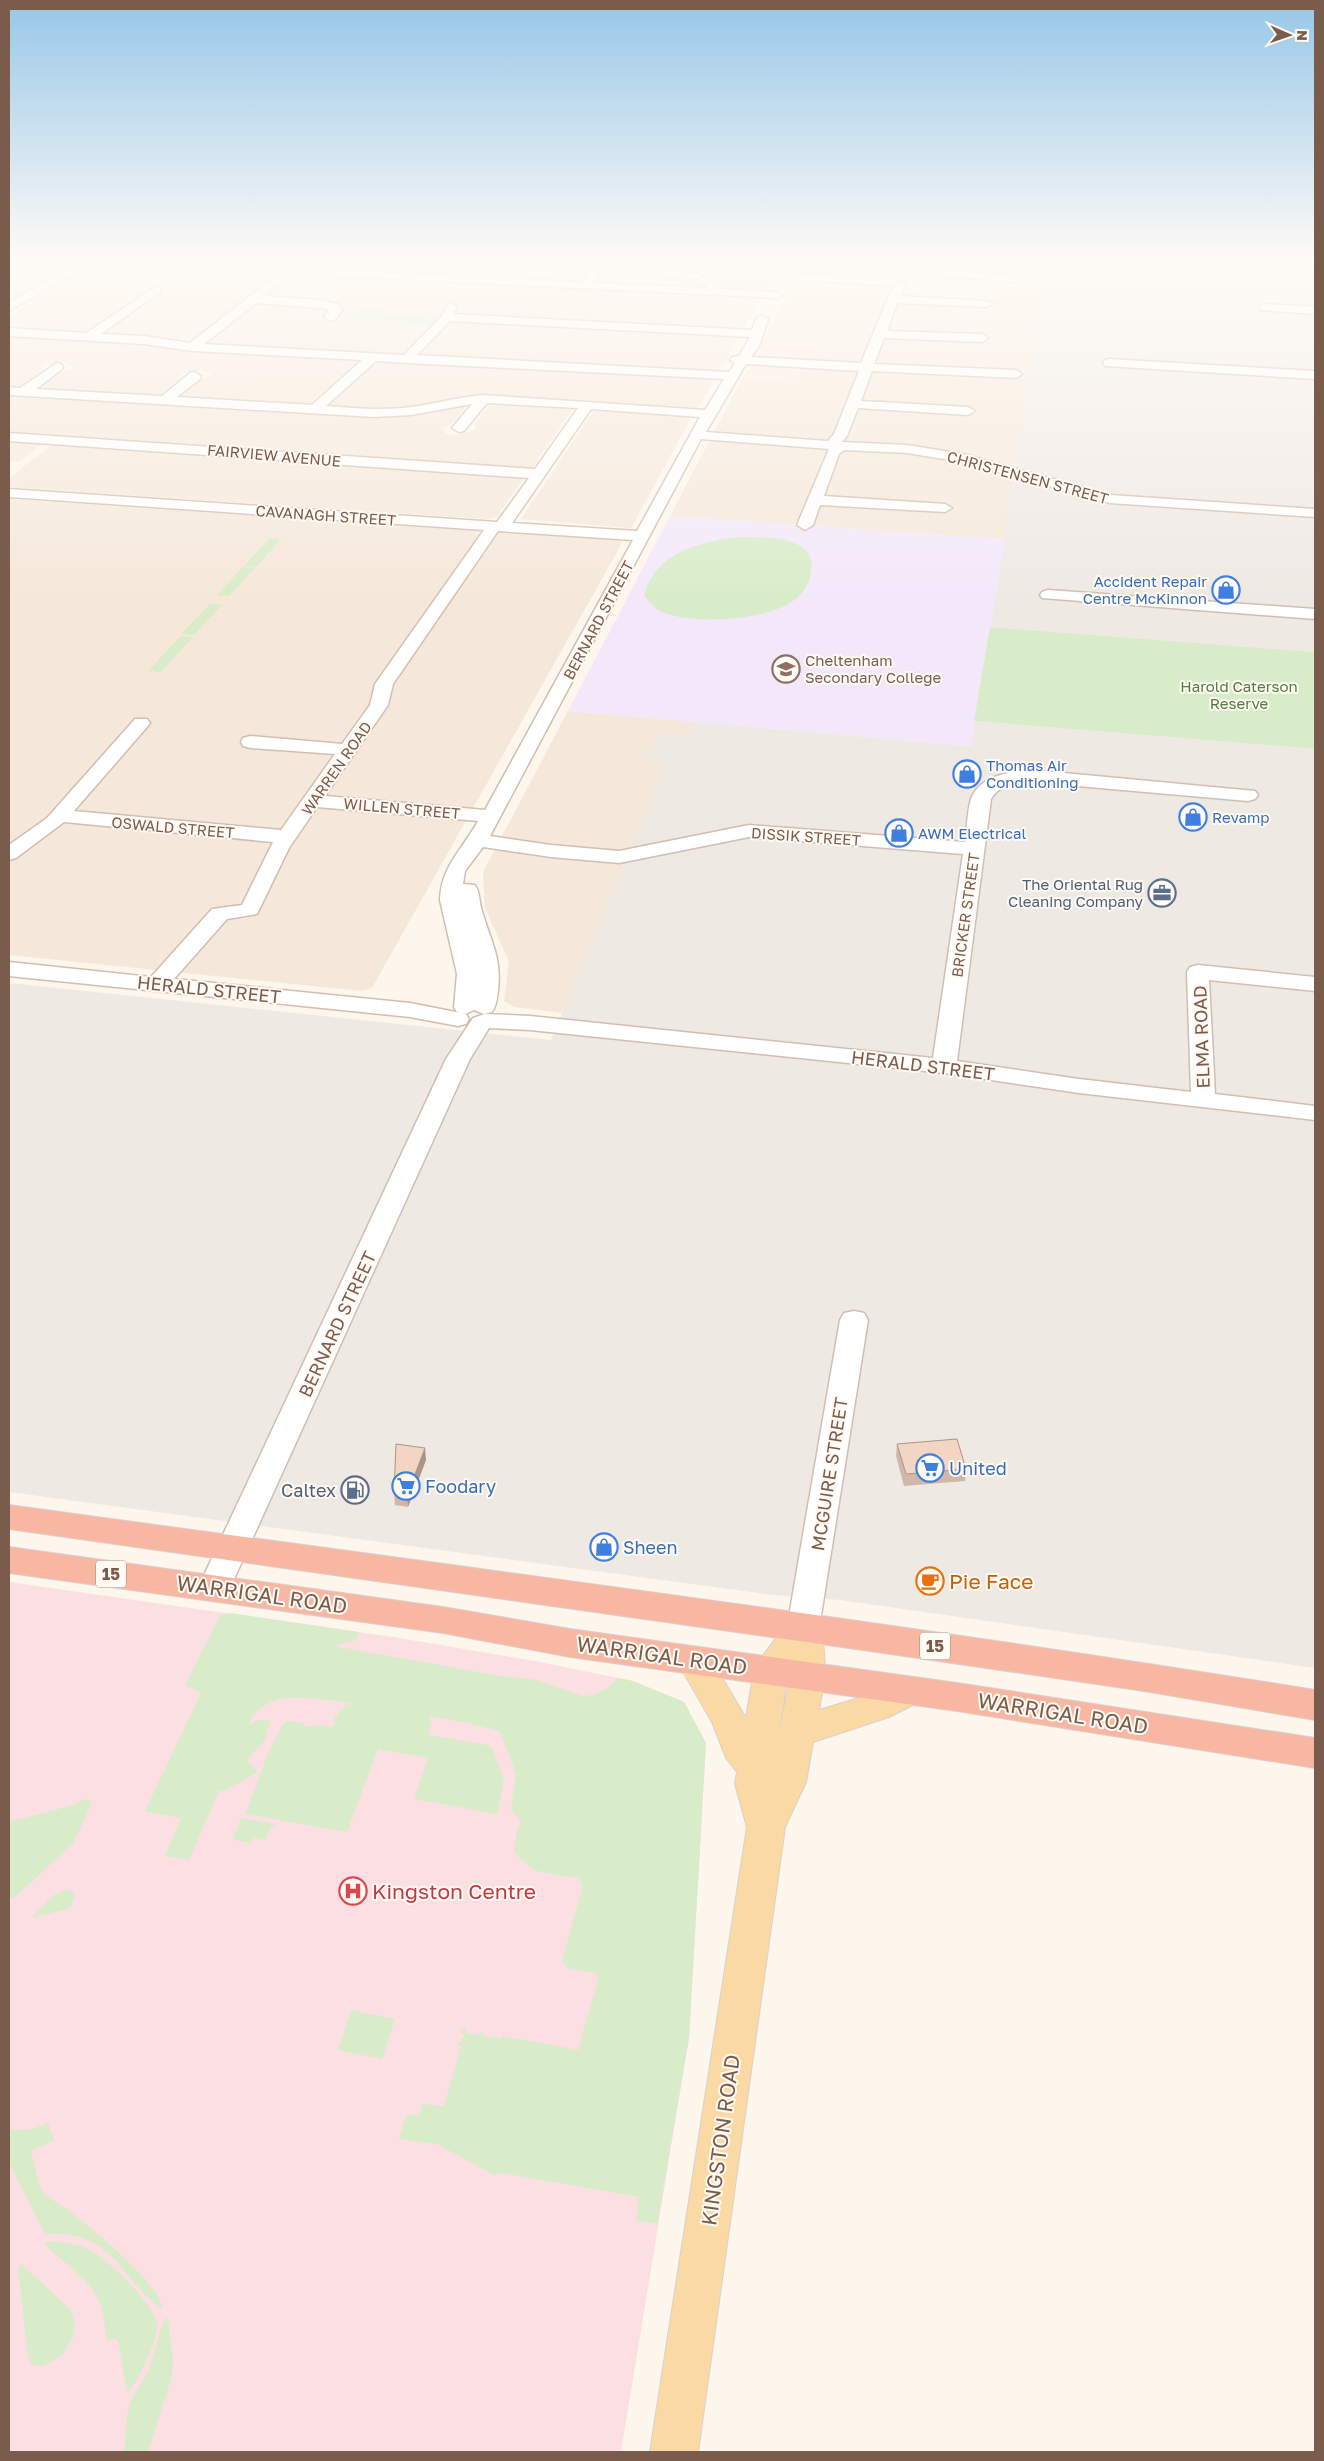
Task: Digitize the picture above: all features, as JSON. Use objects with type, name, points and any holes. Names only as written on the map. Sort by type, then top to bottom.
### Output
[{"type":"highway","name":"15","points":[[9,1517],[1110,1672],[1315,1705]]},
{"type":"highway","name":"WARRIGAL ROAD","points":[[9,1560],[443,1620],[570,1643],[909,1691],[1315,1753]]},
{"type":"main road","name":"KINGSTON ROAD","points":[[766,1827],[753,1784],[771,1671],[803,1628]]},
{"type":"main road","name":"KINGSTON ROAD","points":[[674,2452],[766,1827],[788,1782],[808,1677],[803,1628]]},
{"type":"main road","points":[[694,1661],[728,1718],[739,1747],[755,1768]]},
{"type":"main road","points":[[798,1732],[876,1707],[909,1691]]},
{"type":"street","points":[[23,392],[49,373]]},
{"type":"street","points":[[316,410],[354,373]]},
{"type":"street","points":[[670,373],[730,376]]},
{"type":"street","name":"BERNARD STREET","points":[[214,1588],[458,1059],[474,1015],[489,972],[487,954],[471,914],[468,892],[476,845],[732,373]]},
{"type":"street","points":[[805,525],[865,373]]},
{"type":"street","points":[[987,373],[1016,374]]},
{"type":"street","points":[[1278,373],[1315,375]]},
{"type":"street","points":[[165,400],[195,376]]},
{"type":"street","points":[[9,391],[316,410],[401,412],[458,401],[483,400],[709,414]]},
{"type":"street","points":[[459,428],[483,400]]},
{"type":"street","points":[[852,404],[968,411]]},
{"type":"street","name":"WARREN ROAD","points":[[157,984],[220,914],[250,910],[279,848],[380,705],[384,684],[498,526],[539,474],[587,405]]},
{"type":"street","name":"CHRISTENSEN STREET","points":[[697,435],[908,449],[972,459],[1110,499],[1315,513]]},
{"type":"street","name":"FAIRVIEW AVENUE","points":[[9,437],[539,474]]},
{"type":"street","points":[[9,504],[15,494]]},
{"type":"street","name":"CAVANAGH STREET","points":[[15,494],[642,536]]},
{"type":"street","points":[[814,500],[945,508]]},
{"type":"street","points":[[1048,595],[1315,614]]},
{"type":"street","points":[[9,854],[50,826],[141,723]]},
{"type":"street","points":[[250,742],[349,750]]},
{"type":"street","name":"BRICKER STREET","points":[[944,1066],[982,794],[991,787],[1018,777],[1038,776],[1248,795]]},
{"type":"street","name":"WILLEN STREET","points":[[314,801],[491,816]]},
{"type":"street","name":"OSWALD STREET","points":[[59,816],[288,837]]},
{"type":"street","name":"DISSIK STREET","points":[[476,845],[629,856],[736,832],[750,831],[975,849]]},
{"type":"street","name":"HERALD STREET","points":[[9,969],[474,1015],[944,1066],[1079,1086],[1315,1112]]},
{"type":"street","name":"ELMA ROAD","points":[[1203,1100],[1198,972],[1315,984]]},
{"type":"street","name":"MCGUIRE STREET","points":[[803,1628],[854,1320]]},
{"type":"shaded area","points":[[9,373],[39,373],[20,386],[9,387]]},
{"type":"shaded area","points":[[61,373],[189,373],[181,374],[178,380],[160,395],[153,396],[39,388]]},
{"type":"shaded area","points":[[209,373],[718,373],[697,409],[693,410],[646,407],[621,403],[485,396],[452,398],[408,408],[379,409],[180,396],[198,381],[211,376]]},
{"type":"shaded area","points":[[745,373],[801,373],[796,382],[742,379]]},
{"type":"shaded area","points":[[801,373],[1029,373],[1005,539],[670,516],[742,379],[796,382]]},
{"type":"shaded area","points":[[1029,373],[1315,373],[1315,652],[990,627]]},
{"type":"shaded area","points":[[9,395],[380,417],[418,414],[464,405],[466,407],[455,421],[442,429],[445,433],[456,435],[476,430],[475,423],[490,405],[573,409],[533,467],[525,469],[9,433]]},
{"type":"shaded area","points":[[594,410],[691,418],[631,528],[521,519]]},
{"type":"shaded area","points":[[9,441],[43,443],[21,461],[9,461]]},
{"type":"shaded area","points":[[53,444],[282,458],[524,478],[497,517],[488,519],[9,487],[9,478]]},
{"type":"shaded area","points":[[9,499],[618,540],[622,543],[372,988],[362,991],[9,955]]},
{"type":"shaded area","name":"Cheltenham Secondary College","points":[[670,516],[1005,539],[971,746],[568,711]]},
{"type":"shaded area","points":[[568,711],[698,722],[687,736],[646,761],[667,763],[562,1013],[514,1007],[504,1001],[509,962],[485,908],[483,872]]},
{"type":"shaded area","points":[[974,721],[1315,749],[1315,1668],[840,1600],[774,1595],[9,1492],[9,983],[551,1040],[666,763],[645,761],[658,734],[686,736],[698,722],[971,746]]},
{"type":"shaded area","name":"Kingston Centre","points":[[9,1582],[393,1637],[535,1661],[633,1681],[684,1702],[706,1743],[689,2038],[621,2452],[9,2452]]},
{"type":"green space","points":[[737,537],[786,540],[806,550],[811,560],[811,572],[809,580],[800,595],[785,606],[769,612],[730,619],[710,620],[674,616],[660,611],[644,595],[650,580],[668,559],[693,547]]},
{"type":"green space","points":[[270,538],[281,539],[256,567],[244,566]]},
{"type":"green space","points":[[243,567],[255,568],[229,596],[217,595]]},
{"type":"green space","points":[[210,604],[222,605],[194,635],[181,634]]},
{"type":"green space","name":"Harold Caterson Reserve","points":[[990,627],[1315,652],[1315,749],[974,721]]},
{"type":"green space","points":[[181,636],[193,637],[161,672],[148,671]]},
{"type":"green space","points":[[231,1613],[359,1632],[356,1640],[334,1646],[500,1676],[538,1680],[582,1696],[594,1695],[608,1688],[617,1678],[633,1681],[684,1702],[706,1743],[689,2038],[657,2224],[636,2220],[639,2197],[502,2173],[494,2175],[437,2144],[399,2139],[406,2115],[419,2115],[422,2104],[444,2106],[461,2046],[457,2045],[458,2041],[462,2042],[464,2034],[460,2033],[462,2028],[466,2029],[466,2033],[479,2035],[480,2032],[484,2033],[483,2036],[492,2038],[494,2034],[495,2038],[501,2039],[502,2036],[578,2050],[598,1980],[596,1973],[568,1968],[562,1961],[583,1884],[576,1877],[560,1876],[533,1870],[514,1852],[517,1831],[521,1821],[511,1809],[516,1774],[500,1731],[429,1716],[432,1722],[428,1735],[487,1745],[493,1749],[504,1780],[497,1814],[414,1799],[428,1758],[378,1749],[347,1832],[245,1814],[269,1751],[283,1724],[288,1721],[303,1723],[306,1727],[319,1725],[333,1727],[335,1717],[345,1705],[352,1704],[306,1698],[286,1698],[268,1703],[260,1708],[248,1725],[259,1720],[270,1720],[265,1740],[247,1760],[258,1772],[224,1791],[219,1790],[189,1860],[165,1856],[181,1818],[145,1811],[201,1693],[185,1685],[220,1616]]},
{"type":"green space","points":[[85,1799],[93,1801],[73,1843],[14,1898],[10,1898],[9,1822],[73,1805]]},
{"type":"green space","points":[[241,1818],[276,1824],[270,1828],[265,1840],[253,1838],[251,1843],[233,1838]]},
{"type":"green space","points":[[67,1889],[75,1894],[71,1908],[31,1918],[52,1896]]},
{"type":"green space","points":[[351,2010],[395,2019],[382,2059],[338,2050]]},
{"type":"green space","points":[[48,2123],[54,2140],[31,2151],[41,2189],[48,2197],[78,2218],[123,2256],[151,2286],[159,2299],[162,2309],[147,2297],[102,2248],[88,2240],[70,2235],[47,2234],[43,2230],[9,2163],[10,2130],[32,2129]]},
{"type":"green space","points":[[44,2242],[71,2244],[94,2252],[138,2292],[154,2314],[157,2323],[155,2338],[142,2370],[127,2393],[118,2341],[114,2338],[107,2341],[103,2314],[97,2297],[86,2282],[51,2251]]},
{"type":"green space","points":[[21,2264],[71,2310],[75,2326],[72,2340],[61,2356],[43,2366],[32,2365],[28,2356],[18,2270]]},
{"type":"green space","points":[[168,2318],[173,2361],[171,2379],[148,2452],[124,2452],[130,2402],[148,2372],[164,2320]]},
{"type":"building","points":[[957,1439],[966,1469],[906,1474],[897,1444]]},
{"type":"building","points":[[396,1444],[425,1448],[407,1495],[394,1493]]},
{"type":"place","name":"Accident Repair Centre McKinnon","points":[[1226,590]]},
{"type":"place","name":"Cheltenham Secondary College","points":[[786,669]]},
{"type":"place","name":"Thomas Air Conditioning","points":[[967,774]]},
{"type":"place","name":"Revamp","points":[[1193,817]]},
{"type":"place","name":"AWM Electrical","points":[[899,833]]},
{"type":"place","name":"The Oriental Rug Cleaning Company","points":[[1162,893]]},
{"type":"place","name":"United","points":[[930,1468]]},
{"type":"place","name":"Foodary","points":[[406,1486]]},
{"type":"place","name":"Caltex","points":[[355,1490]]},
{"type":"place","name":"Sheen","points":[[604,1547]]},
{"type":"place","name":"Pie Face","points":[[930,1581]]},
{"type":"place","name":"Kingston Centre","points":[[353,1891]]}]
